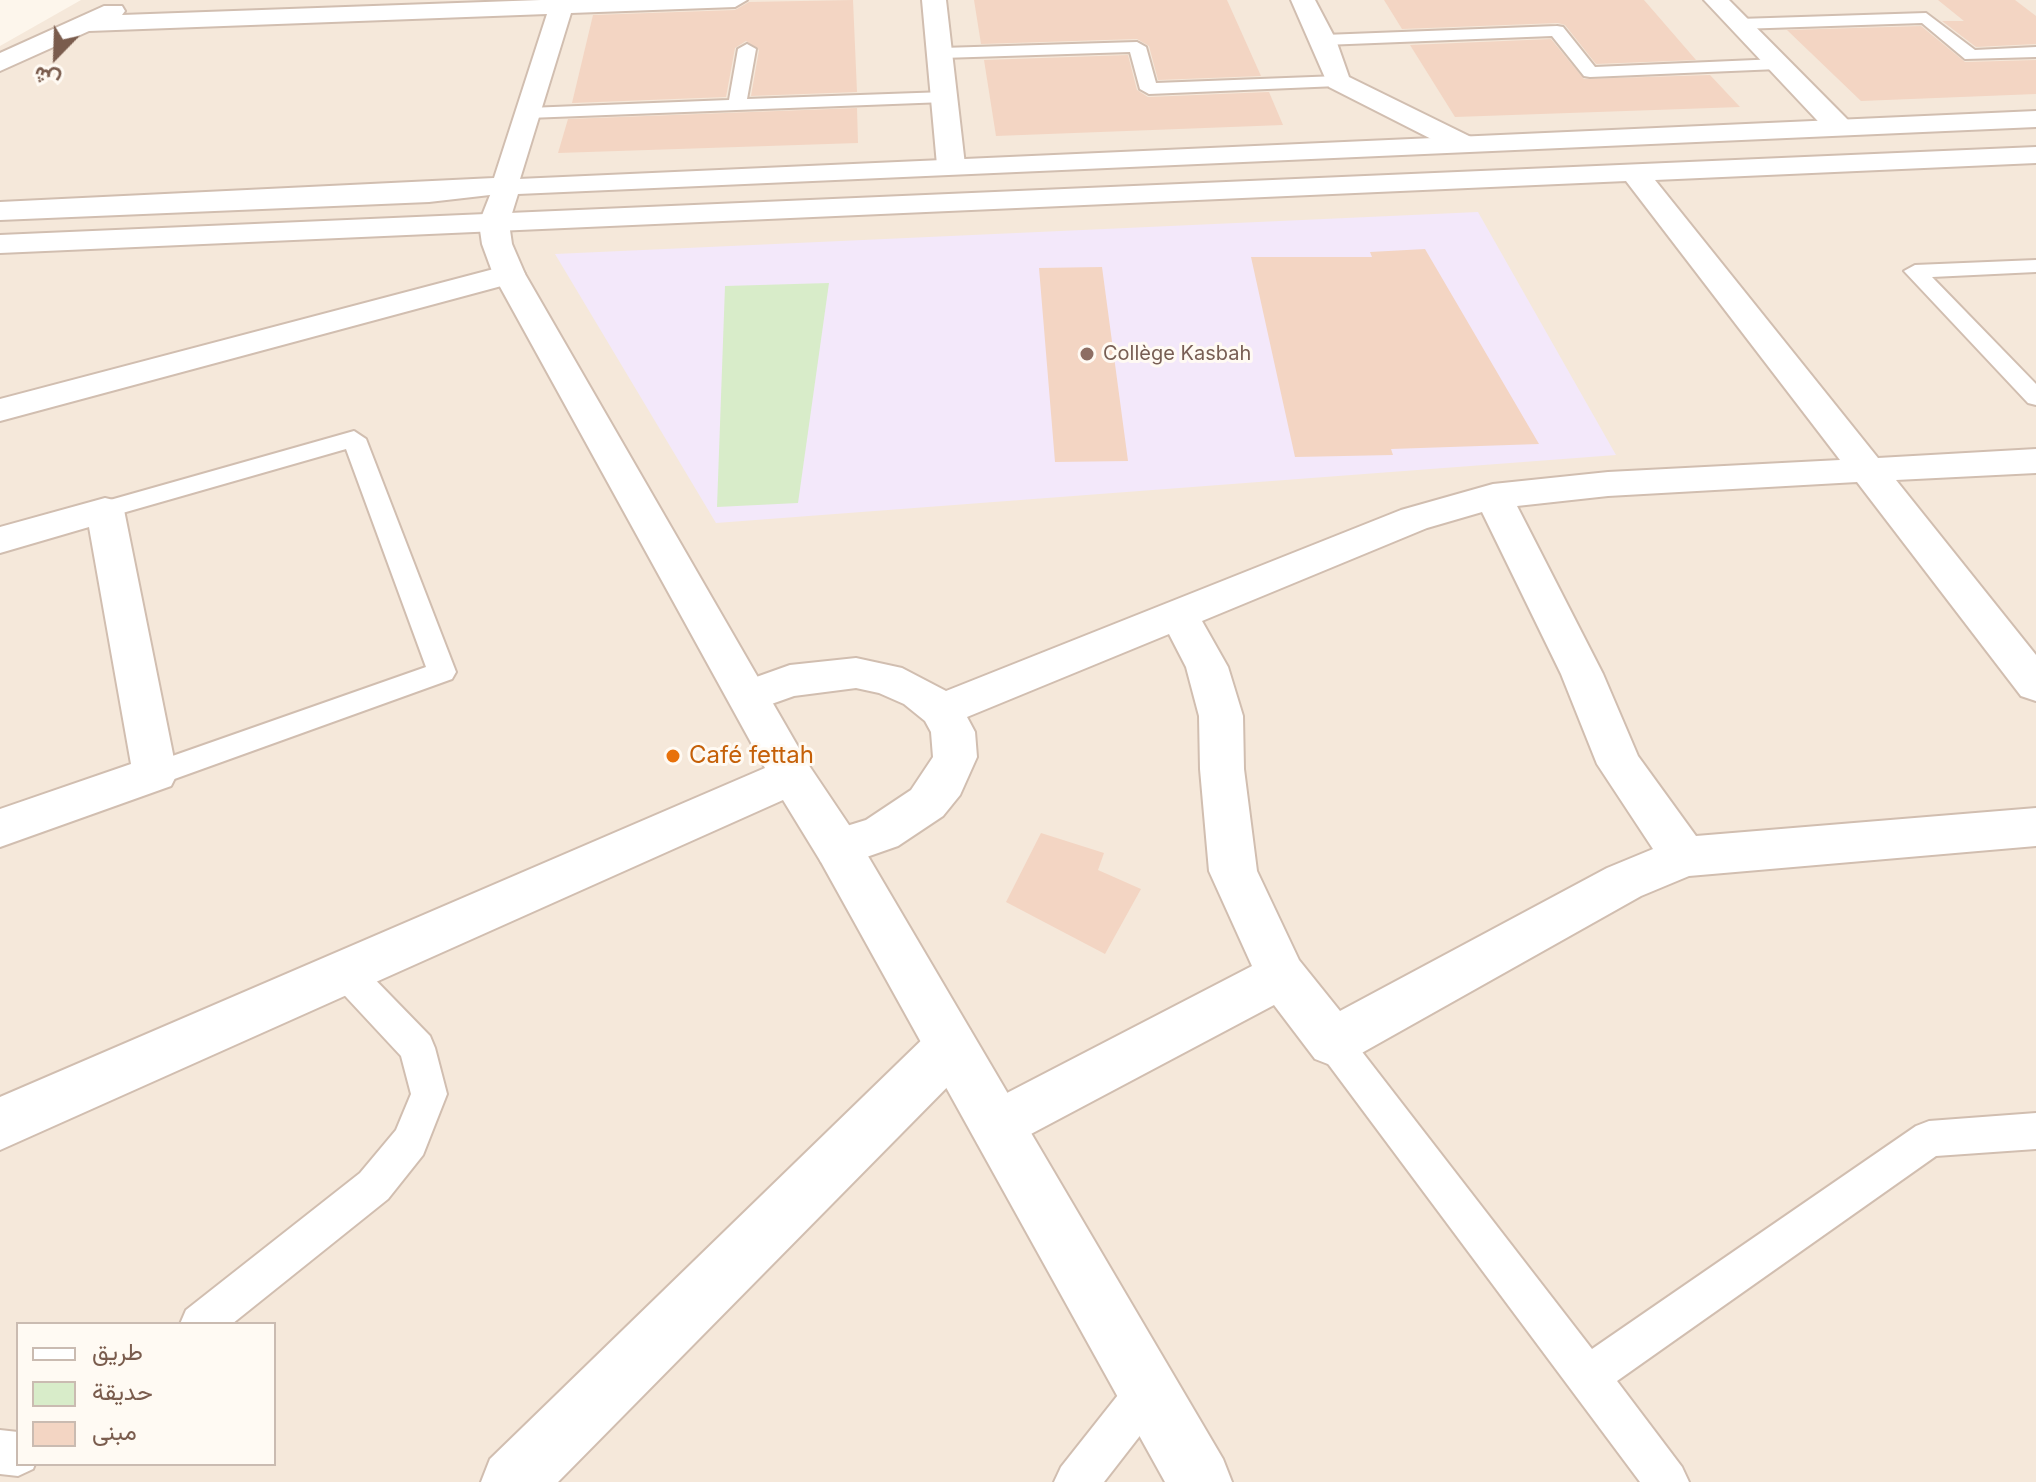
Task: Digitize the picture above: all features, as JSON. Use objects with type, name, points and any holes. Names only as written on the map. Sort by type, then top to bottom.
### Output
[{"type":"street","points":[[0,63],[88,24],[133,0]]},
{"type":"street","points":[[88,24],[562,3],[735,0]]},
{"type":"street","points":[[934,0],[942,53],[951,165]]},
{"type":"street","points":[[1303,0],[1324,40],[1338,81],[1463,144]]},
{"type":"street","points":[[1716,0],[1840,128]]},
{"type":"street","points":[[562,3],[494,223],[497,244],[509,274],[792,776],[838,848],[1200,1482]]},
{"type":"street","points":[[0,211],[429,193],[506,186],[951,165],[2036,119]]},
{"type":"street","points":[[0,244],[2036,155]]},
{"type":"street","points":[[1634,173],[2036,685]]},
{"type":"street","points":[[0,410],[509,274]]},
{"type":"street","points":[[941,710],[1414,519],[1493,496],[1608,484],[2036,461]]},
{"type":"street","points":[[1493,496],[1582,674],[1619,764],[1684,857]]},
{"type":"street","points":[[0,540],[105,510],[155,774],[0,828]]},
{"type":"street","points":[[1178,614],[1207,667],[1221,716],[1222,769],[1233,871],[1281,976],[1333,1042],[1624,882],[1684,857],[1756,848],[2036,827]]},
{"type":"street","points":[[749,696],[790,681],[856,673],[887,679],[919,693],[941,710],[953,732],[955,757],[944,782],[927,803],[907,819],[882,833],[838,848]]},
{"type":"street","points":[[0,1124],[792,776]]},
{"type":"street","points":[[997,1126],[1281,976]]},
{"type":"street","points":[[513,1482],[951,1047]]},
{"type":"lane","points":[[1739,24],[1926,18],[1971,55],[2036,52]]},
{"type":"lane","points":[[1324,40],[1557,31],[1590,72],[1778,64]]},
{"type":"lane","points":[[942,53],[1137,47],[1149,89],[1338,81]]},
{"type":"lane","points":[[737,105],[747,49]]},
{"type":"lane","points":[[528,113],[945,97]]},
{"type":"lane","points":[[2036,266],[1915,271],[2036,398]]},
{"type":"lane","points":[[105,510],[354,439],[442,672],[155,774]]},
{"type":"lane","points":[[203,1322],[374,1186],[410,1142],[429,1094],[417,1048],[346,973]]},
{"type":"lane","points":[[1333,1042],[1667,1482]]},
{"type":"lane","points":[[1587,1377],[1929,1139],[2036,1131]]},
{"type":"lane","points":[[1076,1482],[1148,1391]]},
{"type":"shaded area","points":[[81,0],[2036,0],[2036,1482],[0,1482],[0,46]]},
{"type":"shaded area","name":"Collège Kasbah","points":[[1478,212],[1616,455],[716,523],[555,254]]},
{"type":"green space","points":[[829,283],[798,503],[717,507],[725,286]]},
{"type":"building","points":[[853,0],[857,92],[751,96],[759,50],[746,41],[735,48],[726,97],[572,103],[593,15],[735,10],[749,2]]},
{"type":"building","points":[[974,0],[1227,0],[1261,76],[1158,80],[1149,46],[1137,39],[981,44]]},
{"type":"building","points":[[1384,0],[1644,0],[1696,60],[1596,64],[1565,25],[1558,23],[1402,29]]},
{"type":"building","points":[[1938,0],[2015,0],[2036,16],[2036,44],[1976,47],[1942,21],[1964,21]]},
{"type":"building","points":[[1921,26],[1965,62],[2036,60],[2036,94],[1861,101],[1787,30]]},
{"type":"building","points":[[1551,39],[1584,79],[1710,75],[1740,107],[1455,117],[1410,45]]},
{"type":"building","points":[[1128,55],[1137,90],[1148,97],[1269,92],[1283,125],[996,136],[984,60]]},
{"type":"building","points":[[857,108],[858,143],[558,153],[568,119]]},
{"type":"building","points":[[1425,249],[1539,444],[1391,449],[1393,455],[1295,457],[1251,257],[1372,257],[1370,252]]},
{"type":"building","points":[[1102,267],[1128,461],[1055,462],[1039,268]]},
{"type":"building","points":[[1041,833],[1104,853],[1098,870],[1141,889],[1105,954],[1006,902]]},
{"type":"place","name":"Collège Kasbah","points":[[1087,354]]},
{"type":"place","name":"Café fettah","points":[[673,756]]}]
